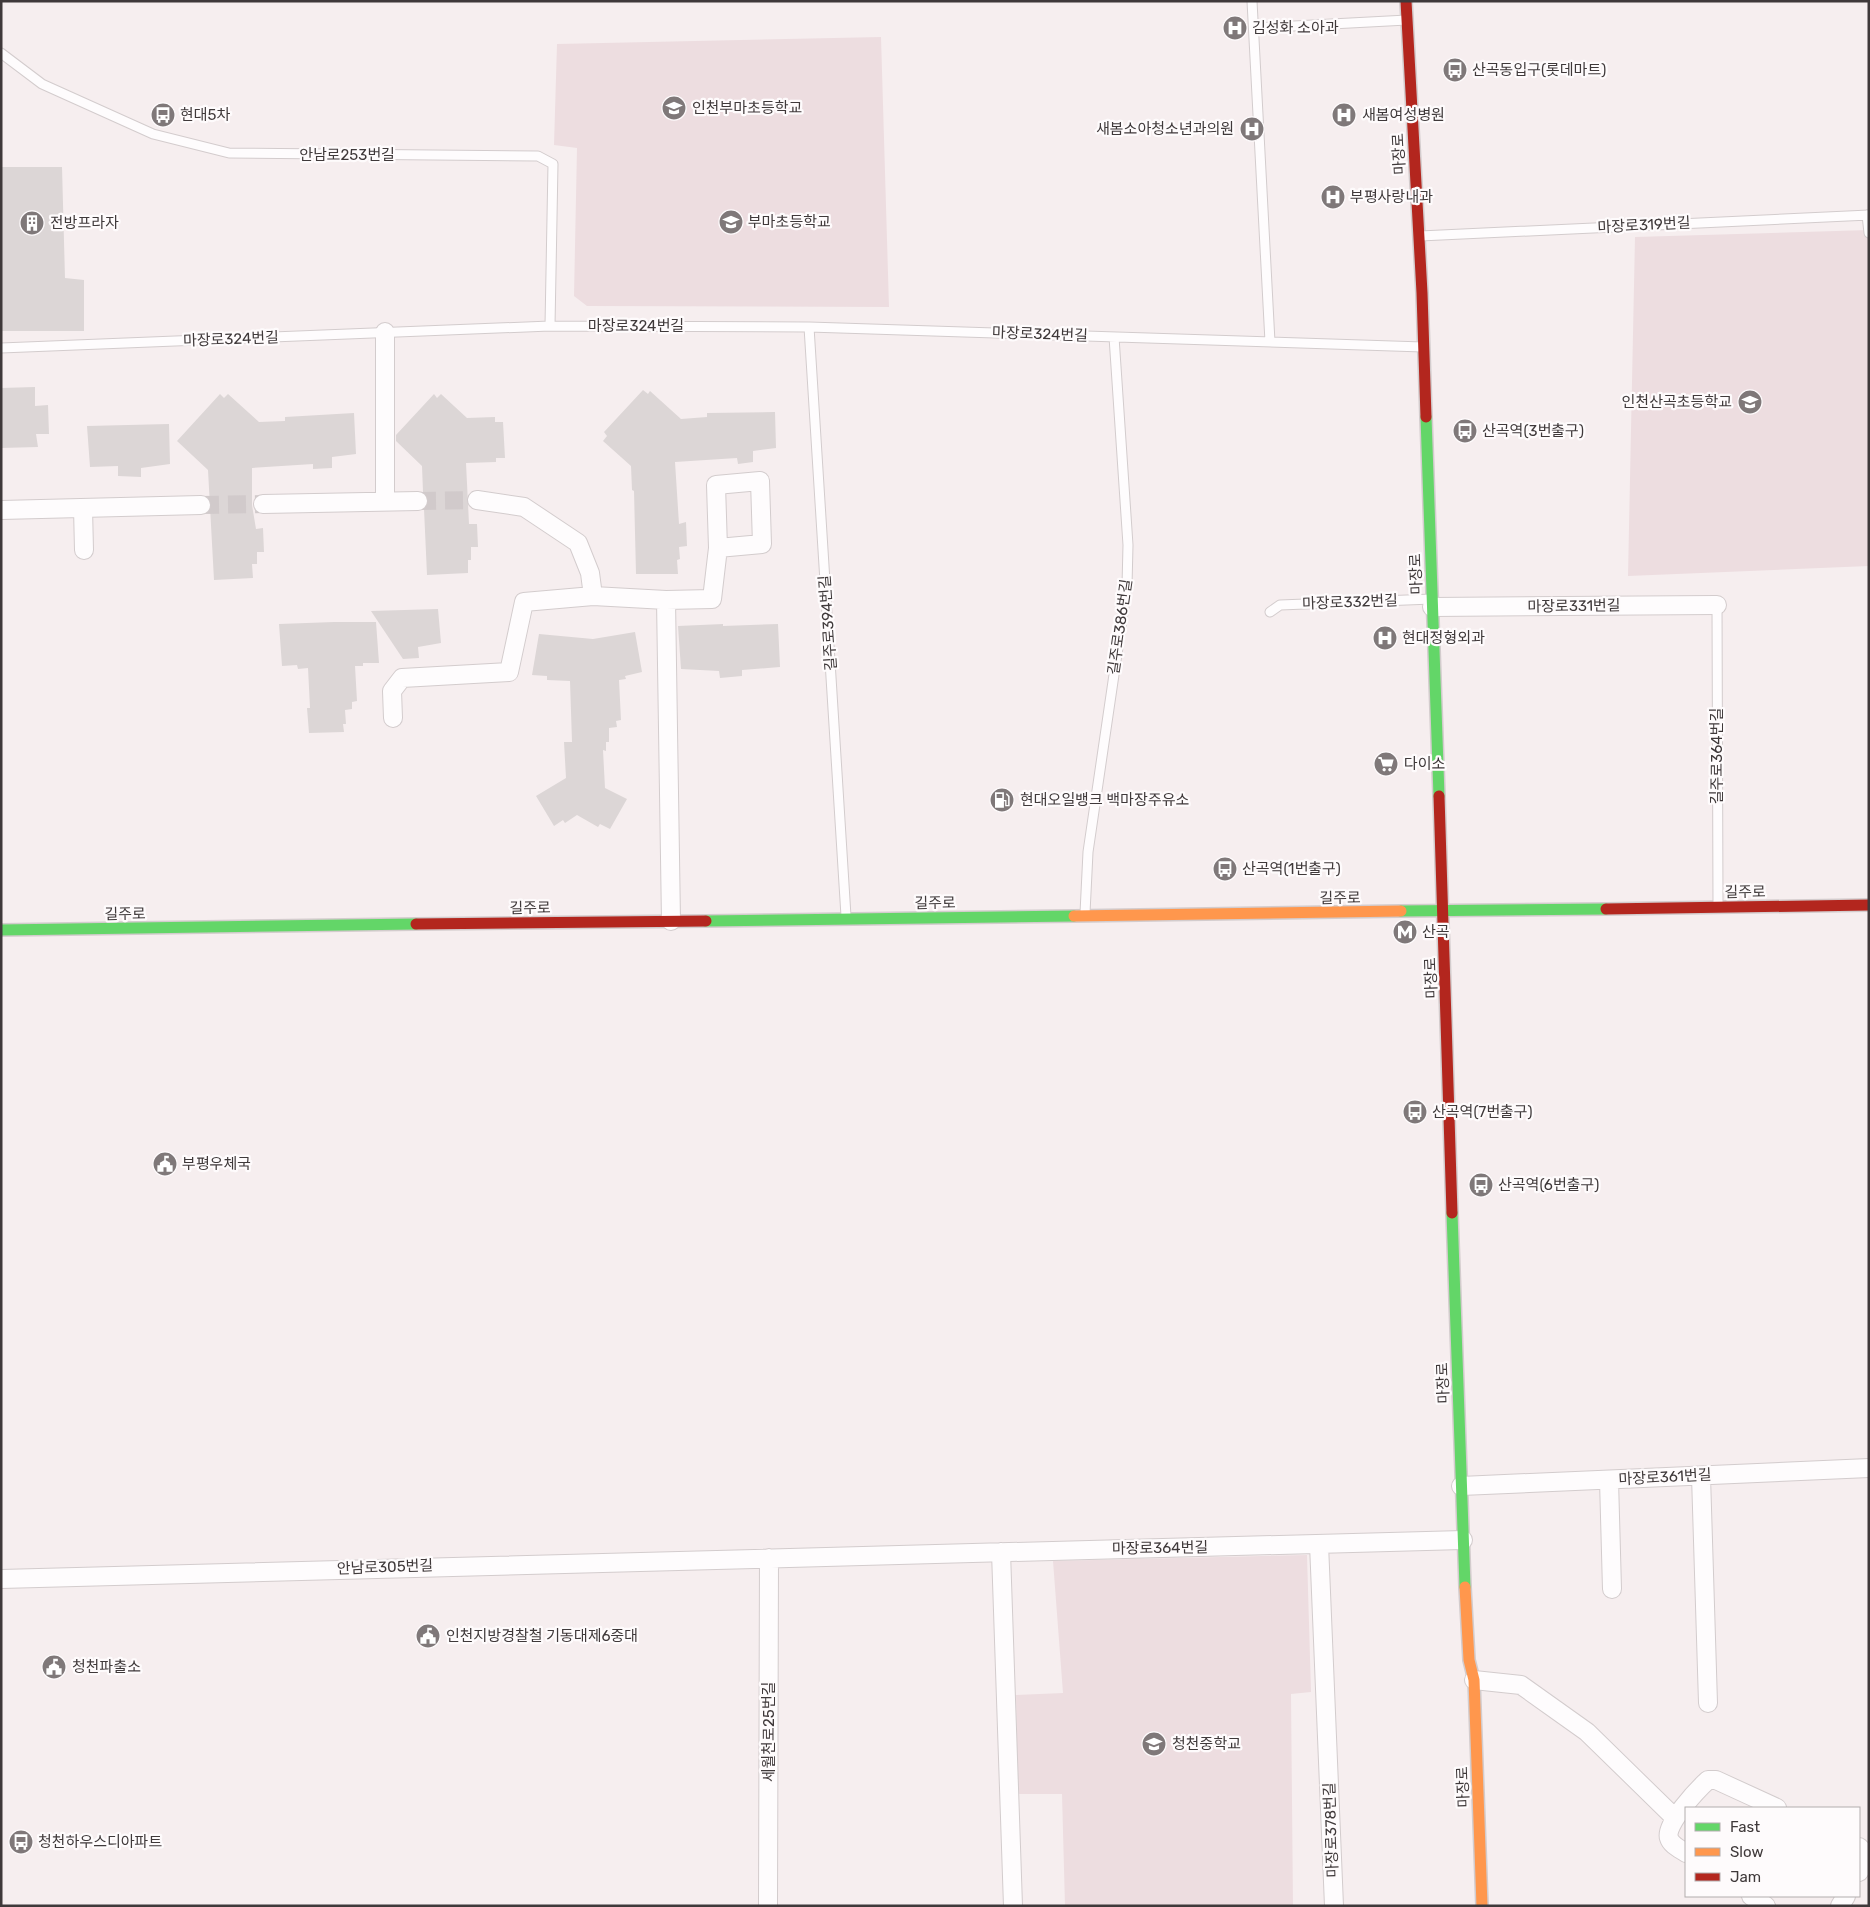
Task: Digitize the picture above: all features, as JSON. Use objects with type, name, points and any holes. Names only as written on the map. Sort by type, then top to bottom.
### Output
[{"type":"main road","name":"마장로","points":[[1406,1],[1424,347],[1444,912],[1463,1540],[1469,1660],[1474,1680],[1482,1906]]},
{"type":"main road","name":"길주로","points":[[1,930],[1869,905]]},
{"type":"street","points":[[385,332],[385,500]]},
{"type":"street","points":[[263,504],[385,500],[418,501]]},
{"type":"street","points":[[477,500],[524,507],[578,543],[590,573],[592,596]]},
{"type":"street","points":[[1,510],[201,505]]},
{"type":"street","points":[[83,508],[84,550]]},
{"type":"street","points":[[393,718],[392,691],[402,678],[510,672],[524,602],[592,596],[666,600],[712,599],[718,548]]},
{"type":"street","points":[[666,600],[671,921]]},
{"type":"street","name":"마장로331번길","points":[[1432,603],[1716,605]]},
{"type":"street","name":"마장로361번길","points":[[1461,1486],[1869,1468]]},
{"type":"street","points":[[1701,1476],[1708,1703]]},
{"type":"street","points":[[1609,1480],[1612,1588]]},
{"type":"street","name":"마장로364번길","points":[[769,1558],[1463,1540]]},
{"type":"street","name":"마장로378번길","points":[[1318,1544],[1334,1906]]},
{"type":"street","points":[[1001,1552],[1013,1906]]},
{"type":"street","name":"안남로305번길","points":[[1,1579],[769,1558]]},
{"type":"street","name":"세월천로25번길","points":[[768,1906],[769,1558]]},
{"type":"street","points":[[1474,1680],[1521,1685],[1587,1732],[1675,1818]]},
{"type":"street","points":[[1685,1852],[1669,1839],[1668,1832],[1675,1818],[1708,1780],[1716,1780],[1775,1807]]},
{"type":"street","points":[[1860,1848],[1866,1860],[1860,1870]]},
{"type":"street","points":[[1752,1897],[1766,1906]]},
{"type":"lane","points":[[1252,1],[1270,342]]},
{"type":"lane","points":[[1254,28],[1407,20]]},
{"type":"lane","name":"안남로253번길","points":[[1,53],[42,84],[153,134],[230,153],[538,156],[553,164],[550,326]]},
{"type":"lane","points":[[1868,215],[1869,232]]},
{"type":"lane","name":"마장로319번길","points":[[1418,236],[1868,215]]},
{"type":"lane","name":"마장로324번길","points":[[1,348],[550,326],[809,326],[1424,347]]},
{"type":"lane","name":"길주로394번길","points":[[809,326],[847,919]]},
{"type":"lane","name":"길주로386번길","points":[[1084,916],[1088,852],[1127,586],[1128,545],[1114,337]]},
{"type":"lane","name":"마장로332번길","points":[[1270,612],[1280,605],[1432,603]]},
{"type":"lane","name":"길주로364번길","points":[[1716,605],[1718,907]]},
{"type":"shaded area","name":"부마초등학교","points":[[881,37],[889,307],[587,306],[574,296],[577,148],[554,145],[557,44]]},
{"type":"shaded area","name":"인천산곡초등학교","points":[[1869,230],[1869,566],[1628,576],[1635,237]]},
{"type":"shaded area","name":"청천중학교","points":[[1307,1555],[1311,1692],[1291,1694],[1293,1906],[1065,1906],[1062,1794],[1018,1794],[1016,1695],[1063,1693],[1053,1561]]},
{"type":"building","name":"전방프라자","points":[[1,167],[62,167],[65,278],[84,280],[84,331],[1,331]]},
{"type":"building","points":[[35,387],[35,406],[48,405],[49,434],[36,434],[38,447],[1,448],[1,388]]},
{"type":"building","points":[[643,390],[648,394],[650,391],[681,419],[707,417],[707,413],[775,412],[776,448],[753,451],[753,462],[738,464],[737,458],[675,462],[679,524],[686,522],[687,546],[679,547],[680,559],[677,560],[678,574],[636,574],[634,491],[632,490],[631,466],[603,441],[607,436],[604,432]]},
{"type":"building","points":[[220,394],[224,398],[228,394],[259,422],[285,421],[285,417],[354,413],[356,454],[332,457],[332,468],[313,469],[313,464],[252,468],[252,505],[256,529],[263,528],[264,552],[257,552],[257,564],[252,564],[253,578],[214,580],[208,470],[177,441]]},
{"type":"building","points":[[434,394],[437,398],[441,394],[467,418],[495,417],[495,422],[503,422],[505,458],[496,458],[496,462],[466,463],[469,524],[477,524],[478,547],[471,547],[468,573],[427,575],[424,509],[429,500],[423,492],[422,466],[396,441],[396,435]]},
{"type":"building","points":[[169,424],[170,464],[141,468],[141,477],[118,476],[118,466],[90,467],[87,426]]},
{"type":"building","points":[[438,609],[441,643],[418,647],[419,658],[403,659],[371,611]]},
{"type":"building","points":[[376,622],[379,663],[363,663],[363,666],[355,666],[357,701],[352,702],[352,709],[345,710],[346,724],[343,724],[344,732],[309,733],[307,708],[310,708],[308,668],[298,669],[297,665],[282,666],[279,624]]},
{"type":"building","points":[[723,624],[723,626],[778,624],[780,667],[742,670],[742,676],[720,678],[719,671],[681,669],[678,626]]},
{"type":"building","points":[[635,632],[642,672],[625,676],[626,679],[619,680],[621,720],[616,721],[617,727],[609,728],[609,742],[606,742],[606,751],[603,750],[605,788],[627,799],[610,829],[600,824],[598,827],[577,815],[565,823],[563,820],[554,826],[536,796],[566,778],[564,742],[572,742],[570,681],[547,680],[547,676],[532,675],[539,634],[593,639]]},
{"type":"tunnel","points":[[418,501],[477,500]]},
{"type":"tunnel","points":[[201,505],[263,504]]},
{"type":"traffic: fast","points":[[1426,417],[1439,796]]},
{"type":"traffic: fast","points":[[1401,911],[1606,909]]},
{"type":"traffic: fast","points":[[706,921],[1074,916]]},
{"type":"traffic: fast","points":[[1,930],[416,924]]},
{"type":"traffic: fast","points":[[1452,1213],[1465,1587]]},
{"type":"traffic: slow","points":[[1074,916],[1401,911]]},
{"type":"traffic: slow","points":[[1465,1587],[1469,1660],[1474,1680],[1482,1906]]},
{"type":"traffic: jam","points":[[1406,1],[1422,293],[1426,417]]},
{"type":"traffic: jam","points":[[1439,796],[1452,1213]]},
{"type":"traffic: jam","points":[[1606,909],[1869,905]]},
{"type":"traffic: jam","points":[[416,924],[706,921]]},
{"type":"place","name":"김성화 소아과","points":[[1235,28]]},
{"type":"place","name":"산곡동입구(롯데마트)","points":[[1455,70]]},
{"type":"place","name":"인천부마초등학교","points":[[674,108]]},
{"type":"place","name":"현대5차","points":[[163,115]]},
{"type":"place","name":"새봄여성병원","points":[[1344,115]]},
{"type":"place","name":"새봄소아청소년과의원","points":[[1252,129]]},
{"type":"place","name":"부평사랑내과","points":[[1333,197]]},
{"type":"place","name":"부마초등학교","points":[[731,222]]},
{"type":"place","name":"전방프라자","points":[[32,223]]},
{"type":"place","name":"인천산곡초등학교","points":[[1750,402]]},
{"type":"place","name":"산곡역(3번출구)","points":[[1465,431]]},
{"type":"place","name":"현대정형외과","points":[[1385,638]]},
{"type":"place","name":"다이소","points":[[1386,764]]},
{"type":"place","name":"현대오일뱅크 백마장주유소","points":[[1002,800]]},
{"type":"place","name":"산곡역(1번출구)","points":[[1225,869]]},
{"type":"place","name":"산곡","points":[[1405,932]]},
{"type":"place","name":"산곡역(7번출구)","points":[[1415,1112]]},
{"type":"place","name":"부평우체국","points":[[165,1164]]},
{"type":"place","name":"산곡역(6번출구)","points":[[1481,1185]]},
{"type":"place","name":"인천지방경찰철 기동대제6중대","points":[[428,1636]]},
{"type":"place","name":"청천파출소","points":[[54,1667]]},
{"type":"place","name":"청천중학교","points":[[1154,1744]]},
{"type":"place","name":"청천하우스디아파트","points":[[21,1842]]}]
